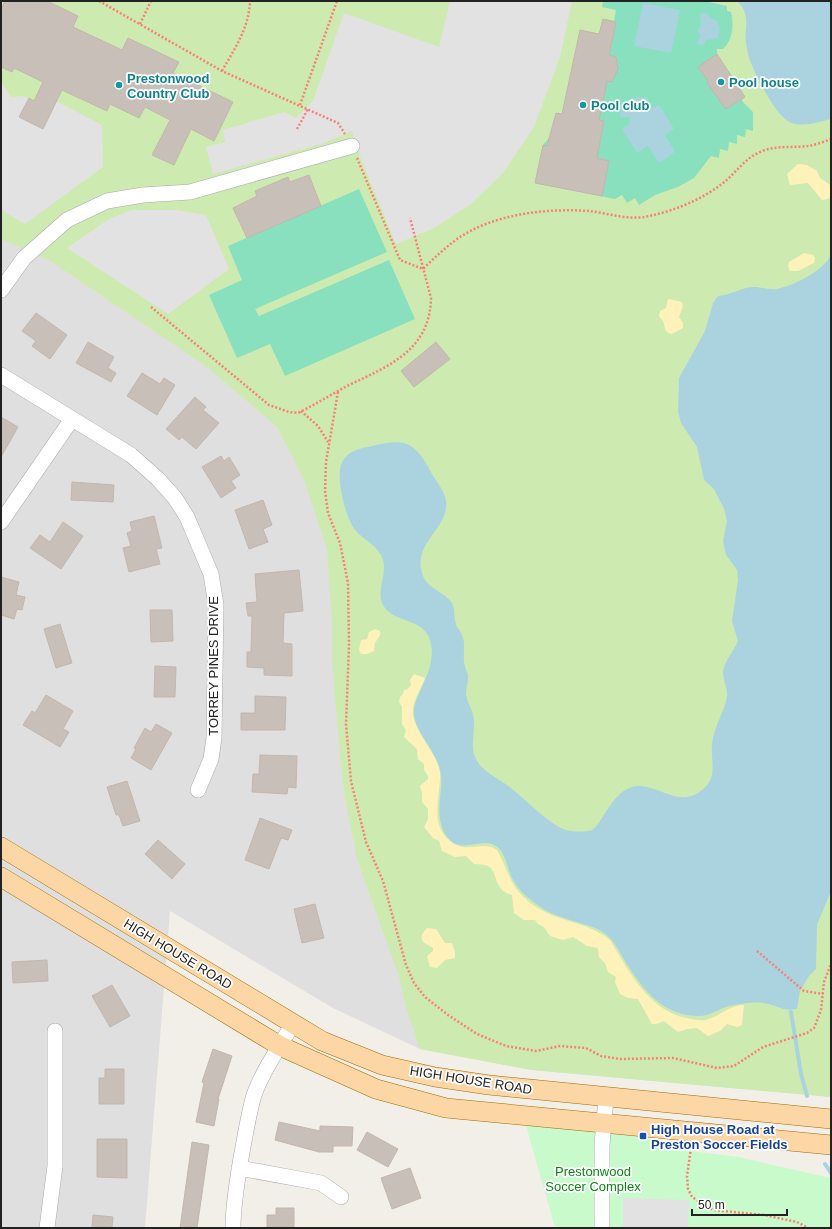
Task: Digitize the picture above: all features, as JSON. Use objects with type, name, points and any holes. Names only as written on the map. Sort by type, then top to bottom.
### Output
[{"type":"main road","name":"HIGH HOUSE ROAD","points":[[1,847],[322,1041],[382,1065],[435,1077],[488,1085],[606,1098],[831,1119]]},
{"type":"main road","name":"HIGH HOUSE ROAD","points":[[1,878],[280,1046],[376,1089],[446,1108],[831,1145]]},
{"type":"street","points":[[1,290],[24,258],[67,220],[106,201],[143,195],[190,192],[352,146]]},
{"type":"street","name":"TORREY PINES DRIVE","points":[[1,375],[131,455],[158,479],[175,498],[187,517],[211,574],[216,605],[214,738],[211,759],[198,790]]},
{"type":"street","points":[[1,522],[72,419]]},
{"type":"street","points":[[233,1228],[234,1198],[254,1095],[272,1057],[293,1023]]},
{"type":"street","points":[[47,1228],[55,1166],[54,1031]]},
{"type":"street","points":[[602,1228],[604,1123],[606,1098]]},
{"type":"street","points":[[239,1168],[321,1183],[341,1197]]},
{"type":"path","points":[[99,1],[222,70],[338,123],[352,146],[400,260],[423,269]]},
{"type":"path","points":[[140,24],[151,1]]},
{"type":"path","points":[[222,70],[242,38],[248,20],[250,1]]},
{"type":"path","points":[[300,105],[337,1]]},
{"type":"path","points":[[297,129],[308,109]]},
{"type":"path","points":[[423,269],[442,250],[458,238],[478,227],[508,218],[567,210],[637,218],[649,216],[669,210],[711,191],[723,183],[750,157],[760,152],[771,148],[808,146],[831,139]]},
{"type":"path","points":[[151,307],[269,405],[289,412],[301,411],[387,368],[408,352],[421,336],[427,324],[431,298],[410,218]]},
{"type":"path","points":[[338,392],[328,442],[325,491],[328,513],[340,543],[348,583],[349,645],[346,724],[350,781],[366,842],[382,880],[406,965],[414,983],[425,997],[448,1015],[477,1034],[506,1046],[536,1051],[560,1046],[586,1048],[601,1056],[620,1059],[673,1058],[717,1068],[734,1066],[763,1047],[780,1043],[807,1033],[817,1022],[821,1010],[824,982],[831,964]]},
{"type":"path","points":[[301,411],[318,426],[328,442]]},
{"type":"path","points":[[757,952],[804,991],[823,994]]},
{"type":"path","points":[[691,1148],[688,1189],[692,1197],[713,1210],[764,1215],[797,1222],[808,1228]]},
{"type":"shaded area","name":"Prestonwood Country Club","points":[[1,1],[831,1],[831,1097],[532,1070],[420,1049],[333,1008],[170,911],[145,1228],[1,1228]]},
{"type":"shaded area","points":[[450,1],[572,1],[560,57],[534,127],[503,173],[471,204],[436,227],[396,244],[360,157],[352,131],[324,143],[213,174],[206,147],[225,142],[223,130],[284,112],[296,118],[313,101],[344,13],[439,47]]},
{"type":"shaded area","points":[[1,81],[11,97],[23,96],[29,99],[20,117],[43,129],[56,101],[102,125],[103,167],[25,224],[1,210]]},
{"type":"shaded area","points":[[132,210],[176,210],[206,215],[229,269],[168,314],[67,248],[109,219]]},
{"type":"shaded area","points":[[623,1198],[689,1200],[688,1228],[623,1228]]},
{"type":"green space","name":"Prestonwood Country Club","points":[[1,1],[831,1],[831,1097],[532,1070],[420,1049],[406,1008],[399,977],[357,859],[345,799],[340,757],[332,660],[332,624],[327,549],[304,480],[277,427],[207,367],[49,260],[1,239]]},
{"type":"green space","points":[[603,1],[704,1],[727,6],[727,11],[731,12],[731,37],[723,49],[717,49],[717,54],[743,102],[753,112],[753,131],[746,129],[745,137],[737,135],[737,144],[729,142],[728,151],[720,149],[719,158],[711,156],[694,178],[678,187],[655,195],[639,205],[635,198],[627,203],[622,195],[615,199],[535,183],[543,145],[550,137],[562,114],[580,30],[599,34],[603,19],[614,21],[616,10],[602,7]]},
{"type":"green space","points":[[359,189],[387,252],[255,309],[259,316],[389,260],[415,319],[285,376],[270,344],[237,358],[209,295],[242,280],[228,246]]},
{"type":"green space","name":"Prestonwood Soccer Complex","points":[[525,1122],[627,1134],[647,1138],[682,1150],[738,1157],[831,1178],[831,1228],[555,1228]]},
{"type":"sand","points":[[798,164],[807,165],[817,171],[820,178],[830,185],[831,196],[828,199],[822,200],[808,183],[790,185],[787,174]]},
{"type":"sand","points":[[804,253],[813,255],[815,258],[814,263],[798,271],[790,271],[788,266],[789,262]]},
{"type":"sand","points":[[668,299],[682,302],[683,306],[679,317],[683,323],[683,328],[672,334],[666,331],[663,321],[659,316],[660,311],[666,308]]},
{"type":"sand","points":[[375,629],[380,631],[380,635],[375,643],[374,651],[367,654],[361,654],[359,650],[361,640],[367,639],[369,632]]},
{"type":"sand","points":[[414,674],[425,678],[413,706],[413,715],[418,730],[438,766],[440,773],[437,808],[439,825],[449,840],[455,845],[462,847],[486,846],[497,850],[518,891],[529,902],[552,915],[588,927],[610,940],[641,988],[661,1007],[673,1014],[696,1020],[703,1020],[734,1007],[744,1005],[742,1025],[737,1027],[727,1024],[720,1031],[708,1036],[697,1028],[678,1032],[664,1021],[652,1024],[638,999],[628,998],[620,994],[615,982],[616,977],[608,972],[605,963],[599,957],[598,948],[587,946],[573,937],[563,940],[550,936],[544,927],[538,924],[535,920],[524,920],[514,913],[512,895],[503,891],[499,886],[493,872],[488,866],[474,864],[466,856],[455,857],[442,851],[439,841],[433,838],[424,827],[428,819],[428,809],[422,802],[420,786],[428,779],[428,776],[424,770],[424,764],[418,759],[417,749],[404,737],[406,730],[402,724],[402,707],[399,702],[404,690],[408,689],[411,685],[410,680]]},
{"type":"sand","points":[[427,928],[436,929],[445,943],[452,943],[455,952],[455,958],[445,960],[437,968],[430,967],[427,956],[433,951],[433,948],[424,943],[422,940],[422,934]]},
{"type":"water","points":[[737,1],[831,1],[831,119],[812,124],[797,124],[792,123],[779,113],[761,84],[749,58],[746,43],[746,16],[742,6]]},
{"type":"water","points":[[643,3],[680,10],[671,53],[634,46]]},
{"type":"water","points":[[706,13],[712,19],[717,21],[720,28],[718,38],[706,40],[704,44],[700,45],[697,43],[700,36],[698,30],[701,25],[700,14]]},
{"type":"water","points":[[639,97],[648,99],[644,105],[648,110],[659,105],[674,129],[665,135],[675,152],[659,163],[648,146],[637,153],[622,129],[630,121],[630,117],[620,117],[623,106],[628,101]]},
{"type":"water","points":[[831,253],[831,891],[817,925],[816,969],[809,976],[800,991],[797,1009],[788,1010],[768,1004],[746,1003],[725,1007],[701,1016],[684,1014],[673,1011],[663,1005],[646,990],[631,971],[613,942],[600,930],[554,914],[540,907],[527,897],[514,882],[504,855],[496,846],[490,843],[469,845],[455,844],[449,839],[443,830],[439,814],[441,784],[440,770],[435,756],[418,729],[414,715],[414,707],[431,661],[432,651],[430,640],[427,633],[421,628],[393,615],[387,611],[383,605],[381,599],[381,586],[384,567],[383,561],[379,551],[362,537],[352,526],[341,490],[341,465],[345,457],[359,449],[380,444],[398,442],[406,444],[412,447],[425,461],[443,491],[446,505],[445,514],[423,551],[421,561],[422,573],[427,583],[449,599],[454,607],[455,620],[463,638],[464,645],[464,663],[468,677],[466,694],[474,719],[473,750],[478,763],[489,774],[511,788],[553,823],[566,830],[572,831],[592,830],[595,828],[618,796],[628,789],[638,786],[648,787],[677,797],[687,797],[698,793],[710,781],[712,775],[713,738],[727,697],[723,672],[727,660],[738,641],[732,621],[738,580],[737,570],[726,555],[723,541],[727,521],[724,509],[714,489],[704,480],[697,447],[681,423],[678,412],[679,378],[705,331],[713,303],[718,296],[750,287],[773,289],[783,288],[816,271],[828,259]]},
{"type":"building","name":"Prestonwood Country Club","points":[[5,1],[47,1],[78,16],[73,27],[122,50],[128,38],[179,62],[173,73],[233,102],[214,141],[191,129],[174,165],[152,155],[170,120],[145,107],[139,118],[110,104],[107,111],[62,90],[43,129],[19,117],[29,98],[34,101],[43,82],[14,68],[12,72],[1,67],[1,9]]},
{"type":"building","name":"Pool club","points":[[603,19],[616,22],[609,55],[616,57],[618,69],[612,82],[607,81],[599,120],[604,121],[597,158],[609,161],[602,196],[535,183],[543,145],[547,146],[556,113],[562,114],[580,30],[599,34]]},
{"type":"building","name":"Pool house","points":[[717,54],[745,97],[726,109],[707,83],[708,81],[698,67]]},
{"type":"building","points":[[309,175],[321,206],[247,238],[233,208],[257,196],[255,191],[288,177],[290,182]]},
{"type":"building","points":[[36,313],[67,335],[50,359],[32,346],[36,341],[22,331]]},
{"type":"building","points":[[88,342],[114,357],[108,368],[116,373],[111,382],[76,363]]},
{"type":"building","points":[[436,342],[450,359],[414,387],[401,371]]},
{"type":"building","points":[[142,373],[160,384],[164,378],[175,385],[157,415],[127,396]]},
{"type":"building","points":[[195,397],[206,407],[203,410],[219,423],[196,449],[182,437],[179,440],[166,429]]},
{"type":"building","points":[[1,417],[18,427],[1,457]]},
{"type":"building","points":[[221,456],[224,461],[229,457],[240,475],[231,481],[236,488],[221,498],[202,467]]},
{"type":"building","points":[[72,482],[114,485],[113,502],[71,500]]},
{"type":"building","points":[[263,500],[272,525],[263,529],[268,542],[249,549],[235,510]]},
{"type":"building","points":[[154,516],[162,548],[156,549],[160,564],[129,572],[123,548],[131,546],[127,533],[132,531],[130,522]]},
{"type":"building","points":[[63,522],[83,536],[61,569],[30,548],[40,535],[50,542]]},
{"type":"building","points":[[299,570],[303,611],[284,613],[283,643],[292,644],[292,676],[264,675],[264,668],[247,667],[247,652],[251,652],[252,616],[248,616],[246,603],[257,602],[255,574]]},
{"type":"building","points":[[1,577],[19,582],[16,595],[25,597],[22,610],[17,609],[14,619],[1,615]]},
{"type":"building","points":[[150,610],[172,610],[173,641],[151,642]]},
{"type":"building","points":[[60,624],[72,663],[56,668],[44,629]]},
{"type":"building","points":[[155,666],[176,667],[175,697],[154,697]]},
{"type":"building","points":[[46,695],[73,711],[63,729],[69,732],[60,747],[23,725],[32,711],[35,713]]},
{"type":"building","points":[[255,696],[286,697],[285,730],[241,730],[241,713],[255,713]]},
{"type":"building","points":[[156,724],[172,733],[151,770],[131,758],[136,749],[134,748],[145,728],[151,732]]},
{"type":"building","points":[[260,755],[297,756],[296,788],[288,787],[287,794],[252,792],[253,774],[259,774]]},
{"type":"building","points":[[127,781],[140,821],[123,826],[119,815],[116,815],[107,787]]},
{"type":"building","points":[[260,818],[292,830],[288,840],[281,838],[269,869],[245,860]]},
{"type":"building","points":[[158,840],[185,864],[172,879],[145,854]]},
{"type":"building","points":[[315,904],[324,938],[302,943],[294,909]]},
{"type":"building","points":[[47,960],[48,981],[13,983],[12,962]]},
{"type":"building","points":[[112,985],[130,1016],[110,1027],[92,996]]},
{"type":"building","points":[[213,1049],[232,1056],[218,1099],[214,1126],[196,1122],[204,1083],[202,1082]]},
{"type":"building","points":[[105,1069],[124,1069],[124,1104],[99,1104],[99,1078],[105,1078]]},
{"type":"building","points":[[279,1122],[320,1131],[320,1126],[353,1127],[352,1146],[333,1146],[333,1152],[319,1152],[275,1140]]},
{"type":"building","points":[[367,1132],[398,1149],[388,1167],[357,1150]]},
{"type":"building","points":[[97,1139],[127,1139],[127,1178],[97,1177]]},
{"type":"building","points":[[192,1142],[209,1145],[197,1228],[180,1228]]},
{"type":"building","points":[[410,1168],[421,1198],[392,1209],[381,1178]]},
{"type":"building","points":[[276,1208],[294,1208],[294,1228],[267,1228],[267,1215],[276,1215]]},
{"type":"building","points":[[93,1215],[113,1217],[112,1228],[92,1228]]},
{"type":"waterway","points":[[791,1012],[801,1074],[807,1096]]},
{"type":"waterway","points":[[825,1164],[831,1173]]},
{"type":"place","name":"Pool house","points":[[721,82]]},
{"type":"place","name":"Prestonwood Country Club","points":[[119,85]]},
{"type":"place","name":"Pool club","points":[[583,105]]},
{"type":"place","name":"High House Road at Preston Soccer Fields","points":[[643,1136]]}]
